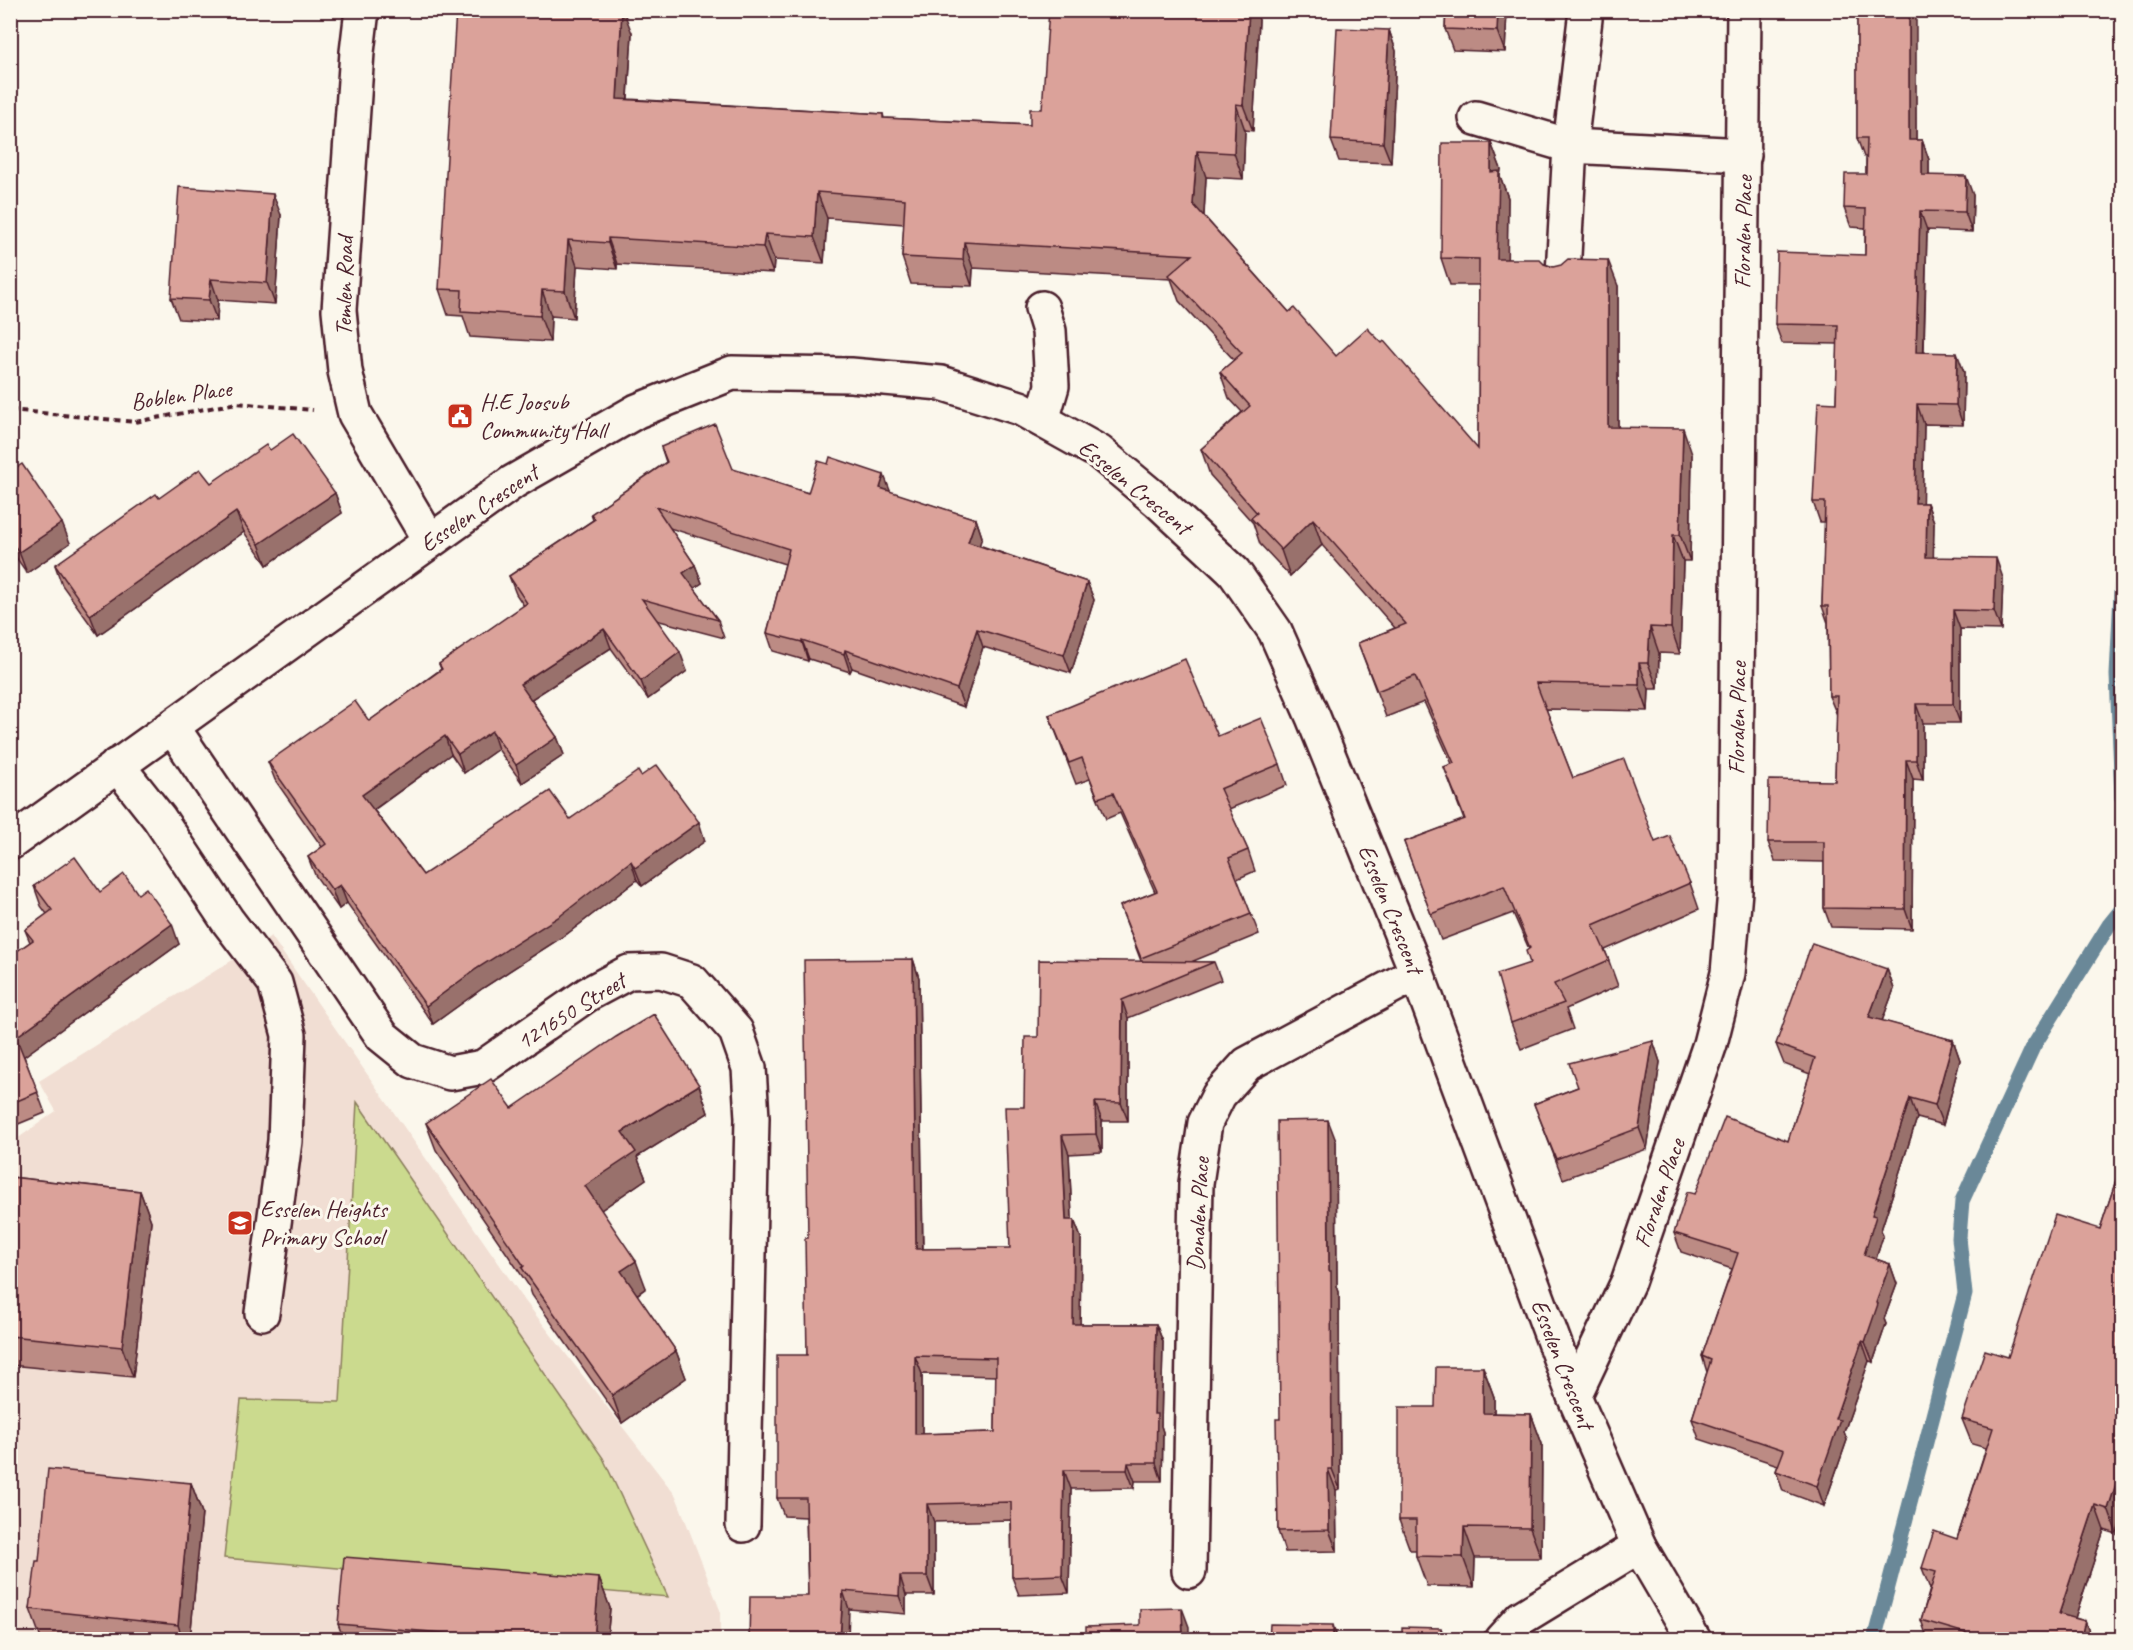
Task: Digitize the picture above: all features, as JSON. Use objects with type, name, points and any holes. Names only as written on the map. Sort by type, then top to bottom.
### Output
[{"type":"street","name":"Temlen Road","points":[[362,10],[356,64],[339,310],[345,370],[356,414],[430,541]]},
{"type":"street","name":"Floralen Place","points":[[1574,1396],[1628,1282],[1710,1044],[1728,973],[1735,891],[1744,10]]},
{"type":"street","points":[[1563,274],[1570,147],[1585,19]]},
{"type":"street","points":[[1476,118],[1570,147],[1744,155]]},
{"type":"street","points":[[1042,308],[1049,331],[1052,386],[1042,420]]},
{"type":"street","name":"Esselen Crescent","points":[[11,836],[173,728],[513,482],[637,411],[732,374],[851,375],[941,383],[1020,408],[1099,452],[1159,502],[1234,572],[1275,631],[1417,973],[1574,1396],[1640,1546],[1694,1640]]},
{"type":"street","name":"121650 Street","points":[[173,728],[382,1035],[413,1061],[450,1073],[483,1067],[588,994],[629,972],[660,971],[692,981],[736,1031],[749,1068],[752,1118],[743,1525]]},
{"type":"street","points":[[117,765],[159,818],[227,920],[275,983],[289,1035],[285,1141],[262,1313]]},
{"type":"street","name":"Donalen Place","points":[[1189,1571],[1196,1183],[1205,1124],[1219,1095],[1247,1064],[1417,973]]},
{"type":"street","points":[[1501,1640],[1521,1618],[1640,1546]]},
{"type":"path","name":"Boblen Place","points":[[10,410],[135,422],[237,403],[356,414]]},
{"type":"shaded area","name":"Esselen Heights Primary School","points":[[271,936],[525,1301],[676,1496],[720,1610],[720,1639],[11,1639],[10,1144],[56,1111],[39,1081]]},
{"type":"green space","points":[[357,1102],[603,1458],[668,1597],[224,1558],[241,1400],[340,1402]]},
{"type":"building","points":[[456,10],[622,10],[617,99],[883,114],[883,118],[1030,125],[1030,109],[1042,109],[1049,10],[1249,10],[1243,105],[1236,104],[1234,153],[1197,151],[1193,204],[1289,312],[1294,308],[1336,356],[1367,328],[1382,343],[1384,341],[1478,449],[1479,259],[1441,258],[1442,143],[1491,143],[1491,172],[1499,171],[1497,259],[1539,259],[1544,264],[1553,267],[1561,265],[1568,259],[1608,260],[1608,427],[1683,428],[1680,535],[1673,535],[1671,628],[1650,627],[1648,663],[1639,663],[1639,685],[1536,683],[1573,778],[1624,759],[1655,842],[1670,836],[1690,883],[1593,925],[1609,960],[1554,984],[1564,1003],[1511,1023],[1497,974],[1530,963],[1526,951],[1530,948],[1504,886],[1431,914],[1404,842],[1465,819],[1444,767],[1454,763],[1415,676],[1377,691],[1358,643],[1406,624],[1313,519],[1281,550],[1251,518],[1257,513],[1201,449],[1250,406],[1220,372],[1242,353],[1169,275],[1192,255],[964,242],[963,260],[902,257],[905,199],[817,192],[814,237],[765,234],[763,247],[608,238],[608,243],[568,240],[565,291],[542,290],[540,316],[461,311],[462,290],[439,289]]},
{"type":"building","points":[[1446,10],[1498,10],[1497,31],[1445,29]]},
{"type":"building","points":[[1857,10],[1909,10],[1909,140],[1922,140],[1922,175],[1966,176],[1965,212],[1920,211],[1916,352],[1957,353],[1956,405],[1917,404],[1915,503],[1927,503],[1926,557],[1996,558],[1994,611],[1953,610],[1953,704],[1916,704],[1916,760],[1906,760],[1905,909],[1824,908],[1824,842],[1768,842],[1769,780],[1835,781],[1837,696],[1829,696],[1828,606],[1822,606],[1825,502],[1813,502],[1818,402],[1836,403],[1838,325],[1775,324],[1777,252],[1865,255],[1866,209],[1844,208],[1845,174],[1866,174],[1867,138],[1857,138]]},
{"type":"building","points":[[1337,28],[1389,30],[1383,143],[1331,140]]},
{"type":"building","points":[[179,187],[273,194],[267,283],[211,279],[209,300],[171,298]]},
{"type":"building","points":[[715,424],[733,469],[808,493],[818,461],[828,464],[830,457],[884,475],[880,488],[976,519],[968,542],[1087,582],[1064,655],[977,629],[957,689],[845,650],[844,654],[802,640],[802,642],[767,633],[789,549],[656,507],[695,565],[683,573],[718,620],[642,599],[680,652],[641,681],[604,629],[520,684],[557,737],[516,765],[492,731],[458,754],[445,736],[362,795],[423,875],[550,791],[570,819],[638,771],[641,776],[657,765],[699,822],[635,868],[631,861],[560,916],[476,969],[426,1006],[340,885],[332,890],[308,857],[326,844],[268,762],[355,701],[369,721],[442,669],[439,664],[527,603],[509,576],[595,519],[591,514],[667,462],[661,447]]},
{"type":"building","points":[[293,434],[335,493],[259,544],[236,512],[90,615],[55,565],[156,494],[159,498],[200,469],[211,483],[266,445],[270,450]]},
{"type":"building","points":[[22,464],[62,523],[19,552],[10,540],[10,472]]},
{"type":"building","points":[[1185,659],[1218,736],[1261,718],[1280,764],[1220,789],[1248,850],[1229,858],[1251,914],[1141,958],[1120,906],[1157,891],[1113,793],[1098,798],[1082,758],[1069,763],[1049,715]]},
{"type":"building","points":[[75,857],[100,892],[124,874],[138,894],[146,888],[172,924],[16,1037],[38,1092],[10,1104],[10,956],[33,940],[25,930],[52,910],[34,886]]},
{"type":"building","points":[[1812,943],[1887,969],[1869,1017],[1953,1040],[1935,1105],[1910,1098],[1872,1215],[1876,1216],[1864,1255],[1890,1264],[1865,1342],[1862,1341],[1835,1419],[1840,1420],[1817,1486],[1776,1471],[1784,1450],[1692,1419],[1711,1360],[1702,1356],[1738,1253],[1674,1233],[1687,1192],[1695,1194],[1725,1117],[1788,1141],[1815,1058],[1776,1044]]},
{"type":"building","points":[[913,959],[916,1249],[1010,1248],[1005,1107],[1024,1107],[1025,1037],[1038,1037],[1039,960],[1214,962],[1122,1000],[1121,1103],[1095,1102],[1096,1134],[1062,1135],[1066,1220],[1074,1220],[1073,1324],[1156,1324],[1154,1414],[1157,1414],[1156,1463],[1128,1463],[1127,1470],[1064,1470],[1062,1575],[1012,1577],[1011,1502],[927,1504],[927,1576],[900,1576],[899,1596],[843,1591],[840,1640],[749,1640],[750,1596],[808,1596],[806,1498],[777,1498],[777,1355],[807,1355],[805,1238],[808,1238],[804,960]],"holes":[[[915,1356],[996,1358],[995,1432],[915,1434]]]},
{"type":"building","points":[[654,1014],[699,1085],[622,1132],[636,1152],[585,1186],[636,1261],[621,1271],[676,1351],[612,1395],[522,1268],[524,1266],[426,1123],[491,1079],[512,1108]]},
{"type":"building","points":[[1653,1041],[1639,1128],[1556,1159],[1534,1104],[1578,1087],[1569,1063]]},
{"type":"building","points":[[1328,1120],[1332,1469],[1328,1469],[1329,1530],[1278,1531],[1276,1419],[1280,1419],[1277,1121]]},
{"type":"building","points":[[2122,1162],[2122,1472],[2120,1471],[2108,1509],[2095,1505],[2059,1614],[2085,1621],[2080,1640],[1989,1640],[1921,1620],[1936,1572],[1922,1568],[1934,1531],[1957,1539],[1993,1428],[1962,1419],[1985,1350],[2008,1357],[2055,1215],[2100,1229]]},
{"type":"building","points":[[10,1177],[140,1191],[122,1347],[10,1336]]},
{"type":"building","points":[[1436,1367],[1483,1367],[1483,1413],[1531,1414],[1530,1528],[1464,1527],[1463,1557],[1416,1556],[1416,1520],[1399,1520],[1399,1407],[1435,1407]]},
{"type":"building","points":[[48,1469],[191,1483],[178,1625],[30,1609],[36,1561],[39,1561]]},
{"type":"building","points":[[344,1557],[599,1578],[594,1640],[466,1640],[466,1635],[338,1624]]},
{"type":"building","points":[[1182,1608],[1183,1640],[1086,1640],[1086,1627],[1140,1625],[1140,1609]]},
{"type":"building","points":[[1270,1624],[1333,1625],[1333,1640],[1269,1640]]},
{"type":"building","points":[[1402,1627],[1441,1628],[1441,1640],[1402,1640]]},
{"type":"waterway","points":[[2122,572],[2117,675],[2122,798]]},
{"type":"waterway","points":[[1874,1640],[1965,1294],[1959,1238],[1962,1201],[2033,1047],[2109,925],[2122,909]]},
{"type":"place","name":"H.E Joosub Community Hall","points":[[460,416]]},
{"type":"place","name":"Esselen Heights Primary School","points":[[240,1223]]}]
